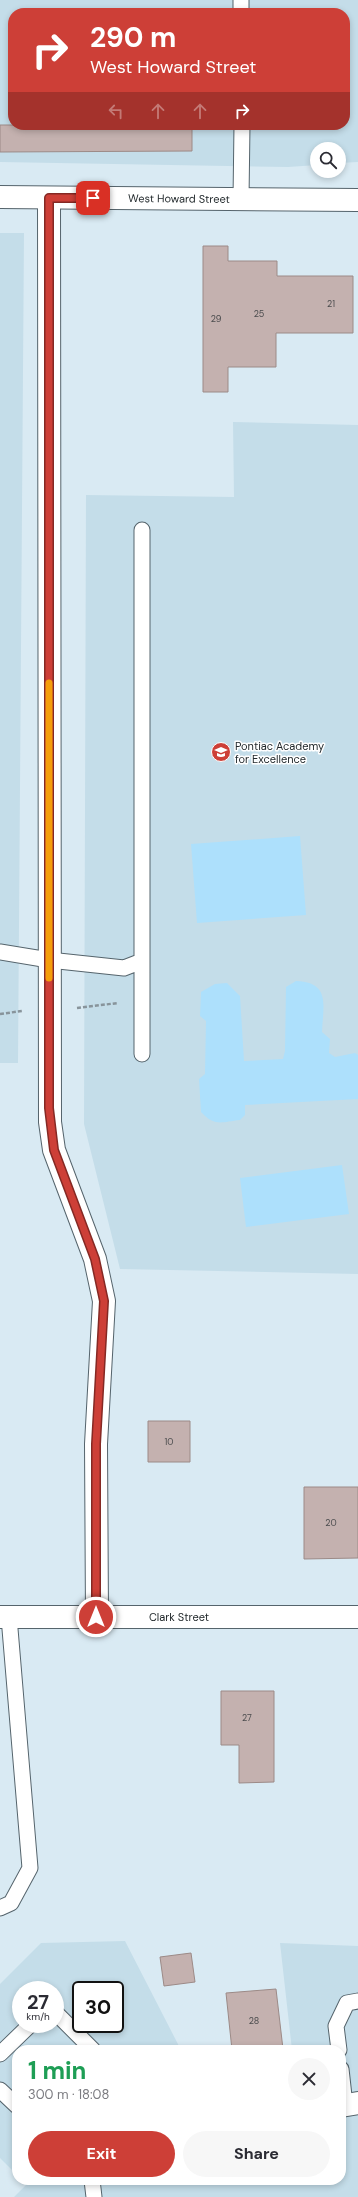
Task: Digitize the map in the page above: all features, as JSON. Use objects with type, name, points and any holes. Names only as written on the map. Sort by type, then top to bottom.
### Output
[{"type":"street","name":"West Howard Street","points":[[0,198],[358,200]]},
{"type":"street","points":[[49,198],[49,1108],[52,1143],[95,1259],[104,1301],[96,1444],[96,1617]]},
{"type":"street","name":"Clark Street","points":[[4,1617],[358,1617]]},
{"type":"lane","points":[[241,199],[242,130]]},
{"type":"lane","points":[[142,530],[142,1054]]},
{"type":"lane","points":[[0,952],[49,960],[124,968],[142,961]]},
{"type":"lane","points":[[0,1908],[11,1903],[30,1868],[4,1617]]},
{"type":"lane","points":[[338,2045],[336,2026],[347,2003],[358,2001]]},
{"type":"lane","points":[[64,2021],[88,2045]]},
{"type":"lane","points":[[0,2054],[22,2033]]},
{"type":"lane","points":[[0,2090],[12,2101]]},
{"type":"lane","points":[[346,2095],[348,2105]]},
{"type":"lane","points":[[93,2185],[94,2197]]},
{"type":"path","points":[[49,1008],[93,1007],[113,1003],[142,1003]]},
{"type":"shaded area","points":[[0,0],[358,0],[358,162],[346,163],[346,142],[310,142],[310,165],[288,167],[0,162]]},
{"type":"shaded area","points":[[0,233],[24,233],[18,1063],[0,1063]]},
{"type":"shaded area","name":"Pontiac Academy for Excellence","points":[[233,422],[358,425],[358,1274],[120,1269],[84,1124],[86,495],[234,497]]},
{"type":"shaded area","points":[[300,836],[306,915],[197,923],[191,844]]},
{"type":"shaded area","points":[[296,981],[307,982],[315,986],[320,991],[323,1005],[322,1032],[330,1039],[329,1053],[335,1057],[355,1053],[358,1055],[358,1099],[245,1105],[245,1115],[240,1120],[214,1122],[210,1120],[201,1112],[199,1079],[205,1074],[206,1021],[200,1016],[201,992],[215,984],[227,983],[240,996],[244,1061],[283,1059],[285,1051],[286,987]]},
{"type":"shaded area","points":[[342,1165],[349,1214],[246,1227],[240,1178]]},
{"type":"shaded area","points":[[125,1941],[178,2045],[12,2045],[12,2170],[0,2158],[0,1984],[41,1943]]},
{"type":"shaded area","points":[[280,1943],[358,1946],[358,2197],[14,2197],[26,2185],[346,2185],[346,2045],[291,2045]]},
{"type":"building","points":[[0,125],[8,125],[8,130],[192,130],[192,151],[0,152]]},
{"type":"building","points":[[203,246],[228,246],[228,261],[277,261],[277,276],[353,276],[353,333],[276,333],[276,367],[228,367],[228,392],[203,392]]},
{"type":"building","points":[[148,1421],[190,1421],[190,1462],[148,1462]]},
{"type":"building","points":[[304,1487],[358,1487],[358,1558],[304,1559]]},
{"type":"building","points":[[221,1691],[274,1691],[274,1782],[239,1783],[239,1745],[221,1745]]},
{"type":"building","points":[[191,1953],[195,1982],[164,1986],[160,1957]]},
{"type":"building","points":[[276,1989],[283,2045],[231,2045],[226,1993]]},
{"type":"slow traffic","points":[[49,683],[49,978]]},
{"type":"place","name":"Pontiac Academy for Excellence","points":[[221,752]]},
{"type":"route","points":[[93,198],[49,198],[49,1108],[51,1135],[54,1150],[95,1259],[104,1301],[96,1444],[96,1617]]}]
